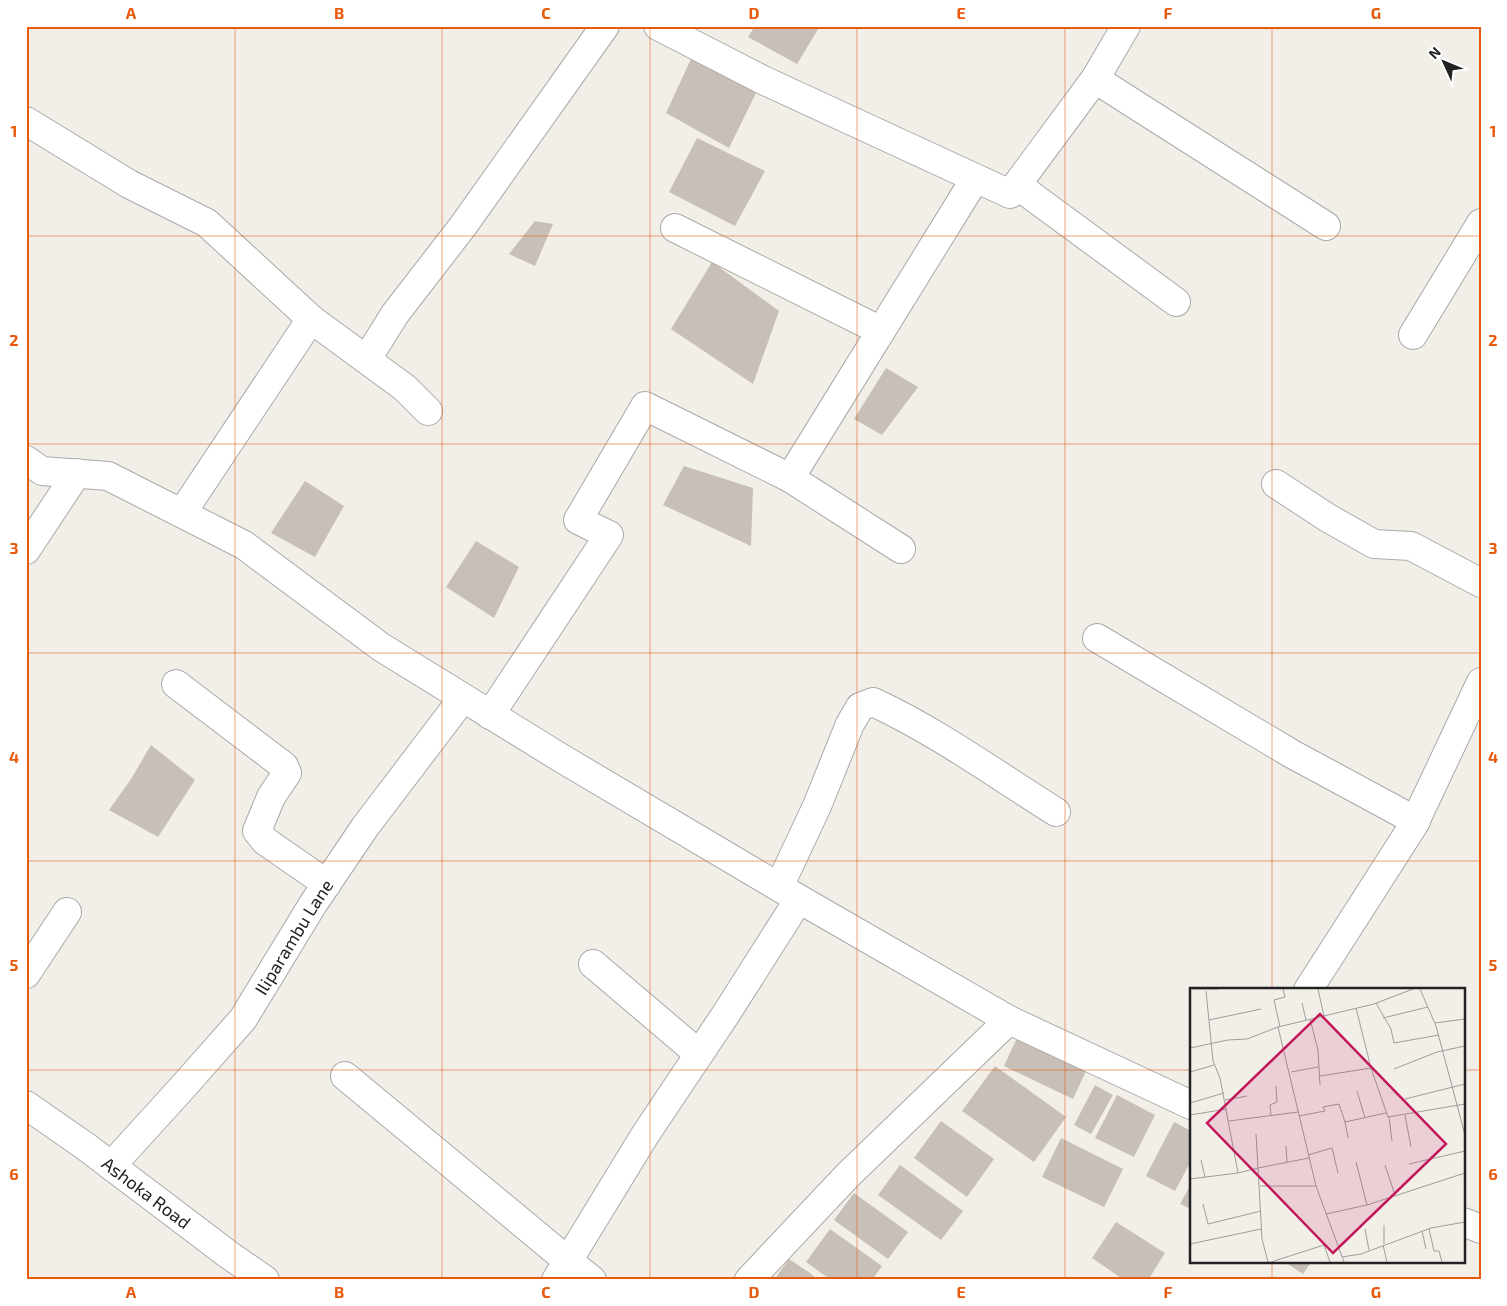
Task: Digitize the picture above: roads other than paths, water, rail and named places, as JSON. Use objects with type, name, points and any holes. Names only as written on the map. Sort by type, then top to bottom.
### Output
[{"type":"street","points":[[367,359],[395,314],[463,226],[605,26]]},
{"type":"street","points":[[658,26],[763,80],[1010,194],[1095,79],[1126,26]]},
{"type":"street","points":[[1095,79],[1326,226]]},
{"type":"street","points":[[26,121],[129,184],[207,223],[311,319],[405,388],[428,411]]},
{"type":"street","points":[[790,478],[975,178]]},
{"type":"street","points":[[1017,185],[1176,302]]},
{"type":"street","points":[[1413,335],[1481,223]]},
{"type":"street","points":[[676,228],[881,331]]},
{"type":"street","points":[[182,513],[311,319]]},
{"type":"street","points":[[490,715],[609,535],[578,520],[645,406],[790,478],[901,549]]},
{"type":"street","points":[[26,460],[42,470],[108,476],[244,545],[381,648],[789,893],[1009,1020],[1190,1105]]},
{"type":"street","points":[[26,550],[77,473]]},
{"type":"street","points":[[1276,484],[1328,518],[1374,544],[1411,546],[1481,583]]},
{"type":"street","points":[[1097,638],[1292,754],[1416,821]]},
{"type":"street","points":[[1309,988],[1416,821],[1481,682]]},
{"type":"street","points":[[176,684],[284,766],[287,774],[271,797],[257,830],[265,841],[326,884]]},
{"type":"street","name":"Iliparambu Lane","points":[[111,1166],[243,1019],[326,884],[364,827],[463,698]]},
{"type":"street","points":[[562,1270],[645,1135],[699,1054],[789,893],[817,806],[850,724],[860,707],[873,702],[897,714],[1056,812]]},
{"type":"street","points":[[26,974],[67,912]]},
{"type":"street","points":[[593,964],[699,1054]]},
{"type":"street","points":[[749,1280],[848,1175],[1009,1020]]},
{"type":"street","points":[[345,1076],[562,1270],[592,1280]]},
{"type":"street","name":"Ashoka Road","points":[[26,1106],[111,1166],[265,1280]]},
{"type":"street","points":[[1464,1222],[1481,1229]]}]
